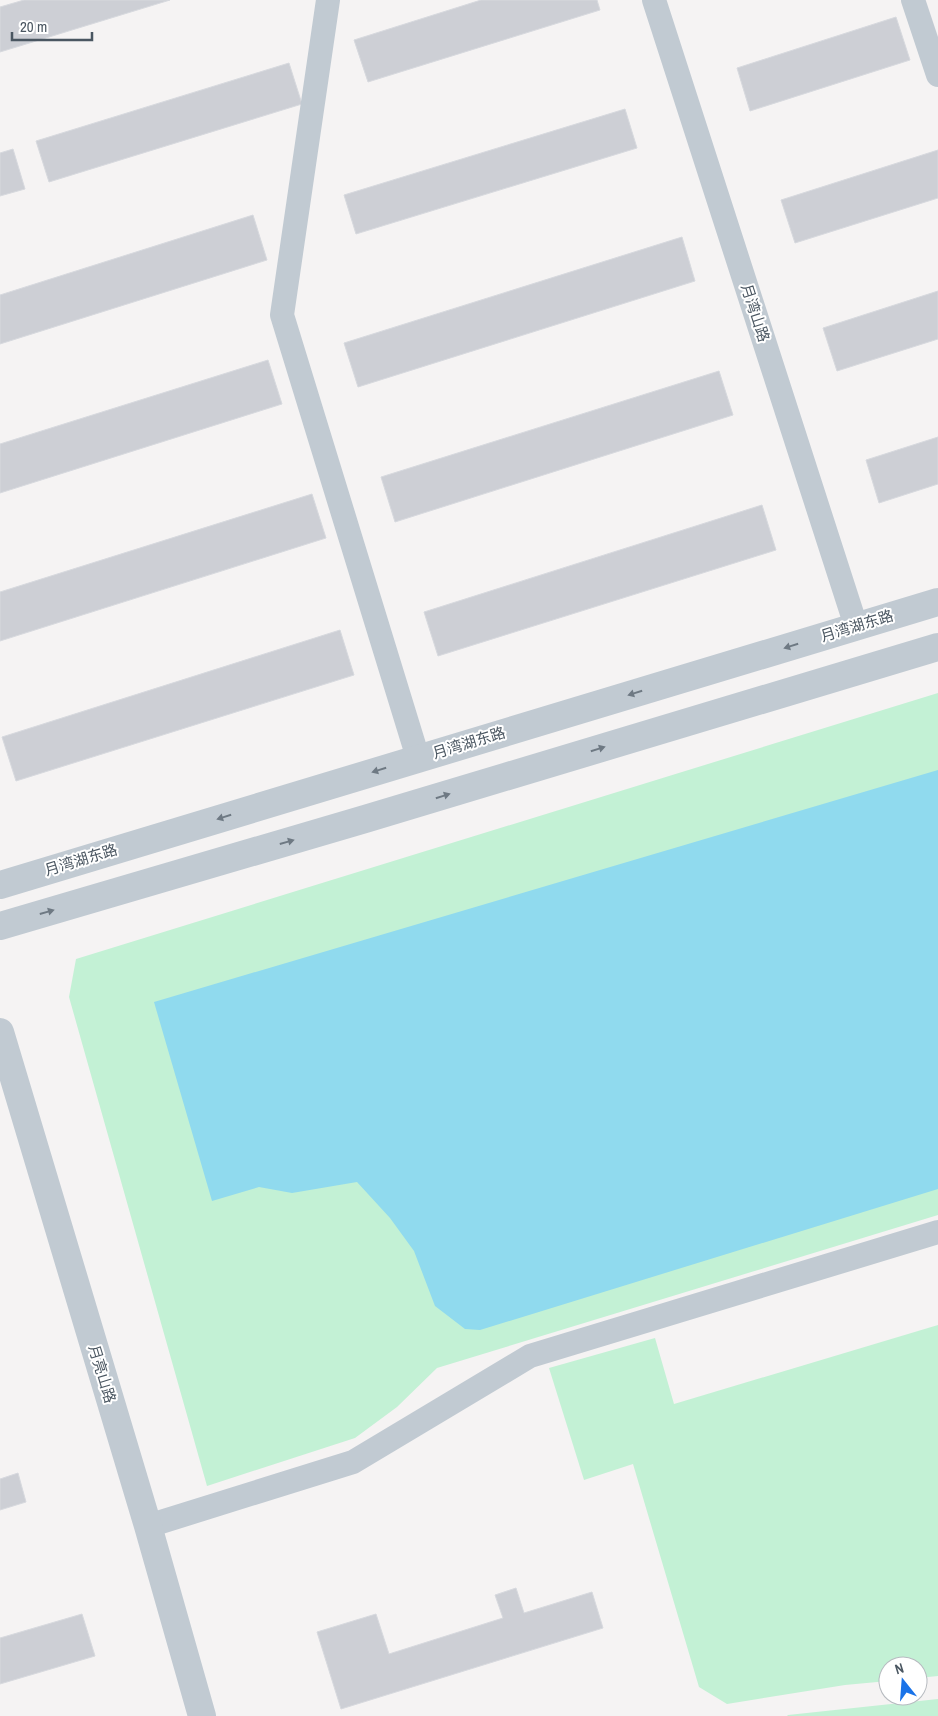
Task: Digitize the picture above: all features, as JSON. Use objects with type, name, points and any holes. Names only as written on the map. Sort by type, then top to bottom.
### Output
[{"type":"street","points":[[328,0],[282,315],[418,758]]},
{"type":"street","name":"月湾山路","points":[[654,0],[856,626]]},
{"type":"street","points":[[913,0],[938,76]]},
{"type":"street","name":"月湾湖东路","points":[[0,885],[938,602]]},
{"type":"street","points":[[0,926],[365,819],[938,647]]},
{"type":"street","name":"月亮山路","points":[[0,1032],[148,1526],[202,1716]]},
{"type":"street","points":[[148,1526],[353,1462],[530,1356],[938,1232]]},
{"type":"green space","points":[[938,693],[938,1215],[437,1368],[397,1407],[355,1438],[207,1486],[69,997],[76,959]]},
{"type":"green space","points":[[938,1325],[938,1676],[928,1677],[928,1656],[878,1656],[878,1682],[845,1685],[727,1704],[699,1687],[633,1464],[584,1480],[549,1368],[655,1338],[674,1404]]},
{"type":"green space","points":[[938,1699],[938,1716],[787,1716],[878,1705],[928,1706],[928,1700]]},
{"type":"water","points":[[938,770],[938,1189],[480,1330],[465,1329],[435,1306],[414,1251],[390,1218],[357,1182],[292,1193],[259,1187],[212,1201],[154,1002]]},
{"type":"building","points":[[24,0],[170,0],[0,52],[0,7]]},
{"type":"building","points":[[481,0],[597,0],[600,10],[368,82],[354,40]]},
{"type":"building","points":[[896,17],[910,60],[750,111],[737,68]]},
{"type":"building","points":[[289,63],[302,104],[49,182],[36,141]]},
{"type":"building","points":[[625,109],[637,148],[356,234],[344,195]]},
{"type":"building","points":[[13,149],[25,189],[0,196],[0,153]]},
{"type":"building","points":[[938,150],[938,198],[795,243],[781,200]]},
{"type":"building","points":[[253,215],[267,260],[0,344],[0,295]]},
{"type":"building","points":[[682,237],[695,281],[358,387],[344,343]]},
{"type":"building","points":[[938,291],[938,339],[837,371],[823,328]]},
{"type":"building","points":[[268,360],[282,404],[0,493],[0,444]]},
{"type":"building","points":[[719,371],[733,415],[395,522],[381,477]]},
{"type":"building","points":[[938,437],[938,484],[879,503],[866,460]]},
{"type":"building","points":[[312,494],[326,538],[0,641],[0,592]]},
{"type":"building","points":[[762,505],[776,550],[438,656],[424,612]]},
{"type":"building","points":[[340,630],[354,675],[16,781],[2,737]]},
{"type":"building","points":[[18,1473],[26,1502],[0,1510],[0,1479]]},
{"type":"building","points":[[516,1588],[524,1613],[592,1592],[603,1628],[341,1709],[317,1632],[376,1614],[389,1654],[503,1618],[495,1595]]},
{"type":"building","points":[[82,1614],[95,1656],[0,1684],[0,1638]]}]
